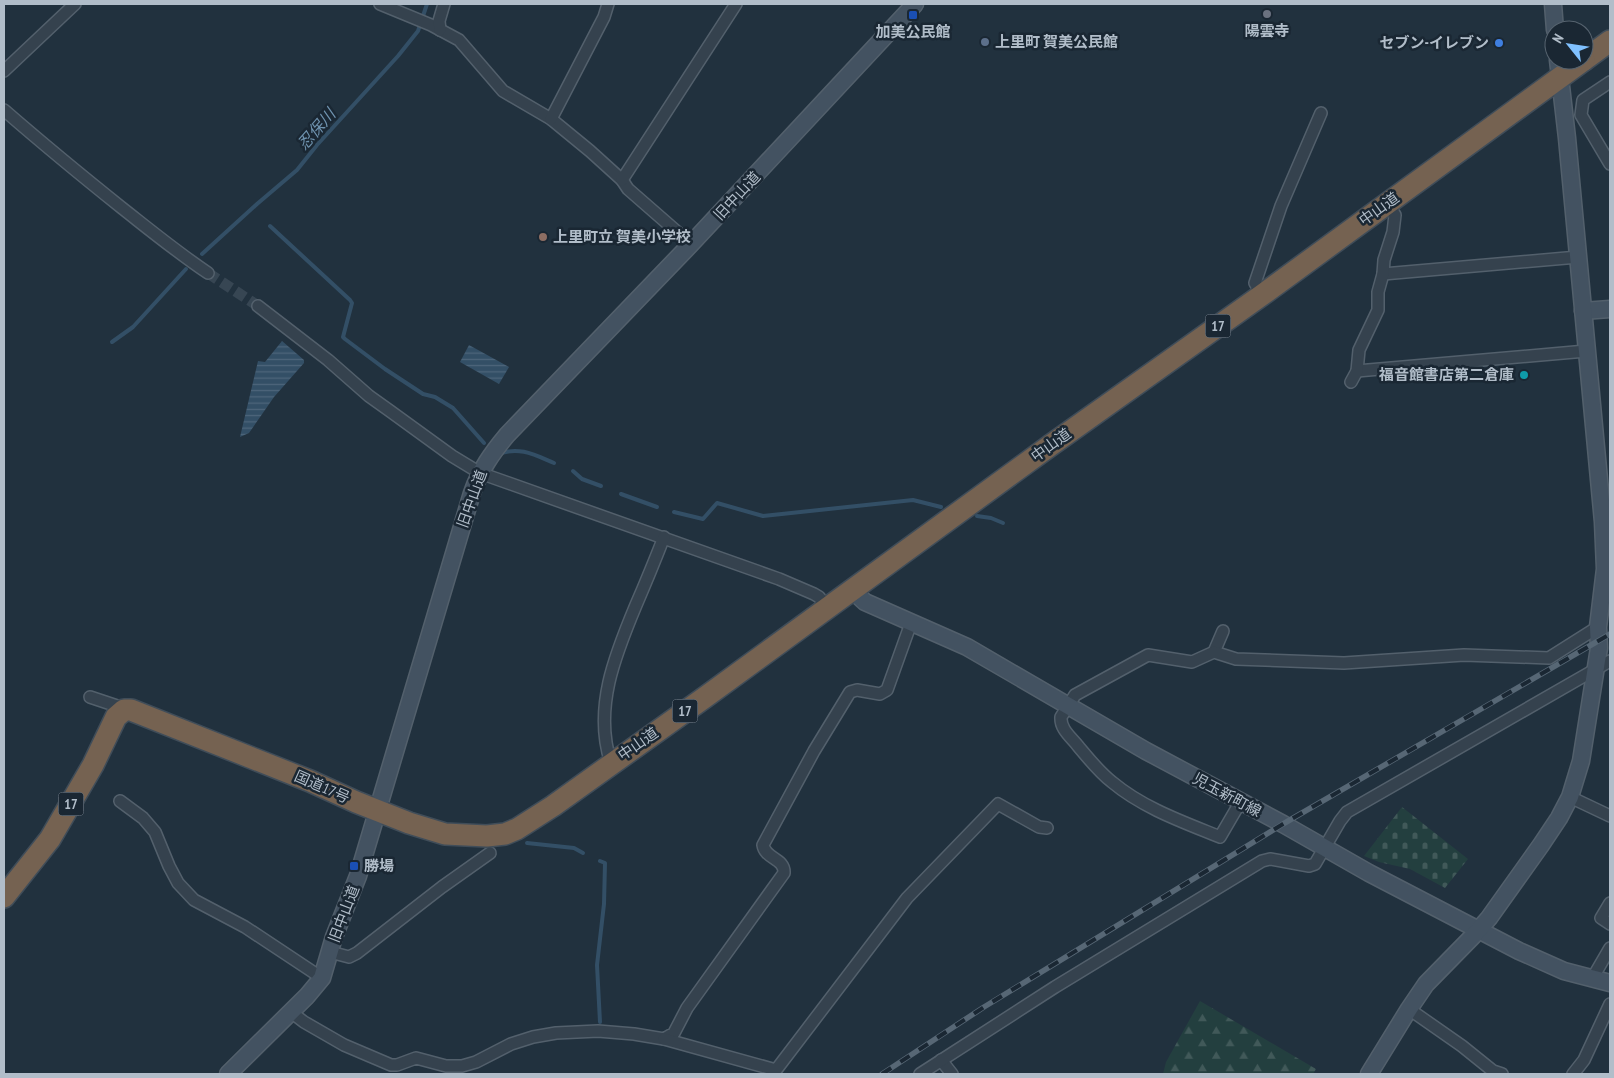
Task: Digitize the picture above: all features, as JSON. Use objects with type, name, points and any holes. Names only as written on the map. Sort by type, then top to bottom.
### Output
[{"type":"highway","name":"中山道","points":[[1594,53],[1610,41]]},
{"type":"highway","name":"中山道","points":[[517,829],[548,810],[1051,445],[1262,295],[1387,203],[1558,70]]},
{"type":"highway","name":"17","points":[[4,898],[50,838],[93,765],[118,714],[124,710],[131,710]]},
{"type":"highway","name":"国道17号","points":[[131,710],[310,781],[409,823],[446,834],[487,836],[505,834],[517,829]]},
{"type":"main road","name":"旧中山道","points":[[228,1074],[315,988],[322,978],[336,930],[352,894],[480,472],[507,435],[691,244],[916,4]]},
{"type":"main road","points":[[1553,4],[1554,20]]},
{"type":"main road","points":[[1370,1074],[1426,984],[1489,918],[1541,845],[1570,797],[1581,761],[1599,648],[1598,627],[1605,569],[1578,256],[1559,70]]},
{"type":"main road","points":[[1583,311],[1610,308]]},
{"type":"main road","name":"児玉新町線","points":[[852,590],[865,602],[967,647],[1180,769],[1478,930],[1541,962],[1564,971],[1610,983]]},
{"type":"street","points":[[4,71],[75,4]]},
{"type":"street","points":[[380,4],[429,24],[459,40],[503,91],[551,119],[590,151],[622,180],[628,189],[691,244]]},
{"type":"street","points":[[440,30],[439,21],[444,4]]},
{"type":"street","points":[[551,119],[604,17],[608,4]]},
{"type":"street","points":[[622,180],[736,4]]},
{"type":"street","points":[[1610,82],[1583,100],[1580,115],[1610,164]]},
{"type":"street","points":[[1564,108],[1582,108]]},
{"type":"street","points":[[4,110],[54,154],[114,202],[176,251],[208,273]]},
{"type":"street","points":[[1262,295],[1255,283],[1281,206],[1321,113]]},
{"type":"street","points":[[1351,382],[1357,371],[1359,350],[1378,310],[1378,292],[1383,274],[1384,260],[1393,232],[1395,215],[1387,203]]},
{"type":"street","points":[[1383,274],[1578,256]]},
{"type":"street","points":[[258,306],[328,360],[390,412],[452,456],[480,472],[801,588],[819,597],[828,608]]},
{"type":"street","points":[[1357,371],[1586,351]]},
{"type":"street","points":[[611,763],[604,736],[607,689],[621,641],[664,537]]},
{"type":"street","points":[[664,1039],[674,1033],[687,1008],[783,875],[784,866],[764,852],[763,842],[848,694],[855,690],[880,694],[887,690],[911,623]]},
{"type":"street","points":[[1240,801],[1220,837],[1156,810],[1111,781],[1086,756],[1062,725],[1061,717],[1075,695],[1148,655],[1192,662],[1214,652],[1236,659],[1344,663],[1464,655],[1549,658],[1598,627]]},
{"type":"street","points":[[1214,652],[1223,631]]},
{"type":"street","points":[[920,1074],[1055,987],[1262,861],[1270,859],[1313,865],[1317,863],[1347,812],[1610,660]]},
{"type":"street","points":[[90,697],[131,710]]},
{"type":"street","points":[[1570,797],[1610,816]]},
{"type":"street","points":[[120,801],[143,818],[155,832],[178,884],[194,900],[245,927],[322,978]]},
{"type":"street","points":[[291,1012],[344,1046],[391,1065],[416,1058],[446,1066],[462,1066],[476,1062],[511,1044],[533,1037],[556,1033],[598,1030],[664,1039],[776,1070],[907,898],[998,804],[1039,827],[1048,828]]},
{"type":"street","points":[[330,952],[349,957],[357,953],[434,893],[490,853]]},
{"type":"street","points":[[1610,903],[1601,918],[1610,924]]},
{"type":"street","points":[[1592,979],[1610,948]]},
{"type":"street","points":[[1573,1074],[1584,1060],[1610,1004]]},
{"type":"street","points":[[1409,1009],[1462,1046],[1493,1071],[1502,1074]]},
{"type":"street","points":[[941,1060],[952,1074]]},
{"type":"green space","points":[[1402,807],[1468,859],[1445,888],[1410,869],[1379,862],[1364,856]]},
{"type":"green space","points":[[1200,1001],[1316,1069],[1313,1074],[1163,1074],[1166,1062]]},
{"type":"water","points":[[282,341],[304,360],[304,363],[274,397],[249,433],[240,437],[258,361],[265,362]]},
{"type":"water","points":[[469,345],[509,367],[499,384],[460,362]]},
{"type":"waterway","name":"忍保川","points":[[202,254],[297,170],[418,31],[427,4]]},
{"type":"waterway","points":[[270,226],[352,303],[343,337],[385,369],[423,394],[435,397],[453,408],[484,443]]},
{"type":"waterway","name":"忍保川","points":[[112,342],[133,327],[186,269]]},
{"type":"waterway","points":[[499,454],[520,451],[554,463]]},
{"type":"waterway","points":[[573,471],[582,479],[601,486]]},
{"type":"waterway","points":[[621,494],[657,507]]},
{"type":"waterway","points":[[674,512],[703,519],[717,503],[763,516],[913,500],[941,507]]},
{"type":"waterway","points":[[977,516],[991,518],[1003,523]]},
{"type":"waterway","points":[[527,843],[574,848],[583,853]]},
{"type":"waterway","points":[[600,861],[605,863],[604,904],[597,965],[600,1022]]},
{"type":"tunnel","points":[[208,273],[258,306]]},
{"type":"railway","points":[[882,1074],[984,1007],[1283,824],[1610,634]]},
{"type":"place","name":"陽雲寺","points":[[1267,14]]},
{"type":"place","name":"加美公民館","points":[[913,15]]},
{"type":"place","name":"上里町 賀美公民館","points":[[985,42]]},
{"type":"place","name":"セブン-イレブン","points":[[1499,43]]},
{"type":"place","name":"上里町立 賀美小学校","points":[[543,237]]},
{"type":"place","name":"福音館書店第二倉庫","points":[[1524,375]]},
{"type":"place","name":"勝場","points":[[354,866]]}]
